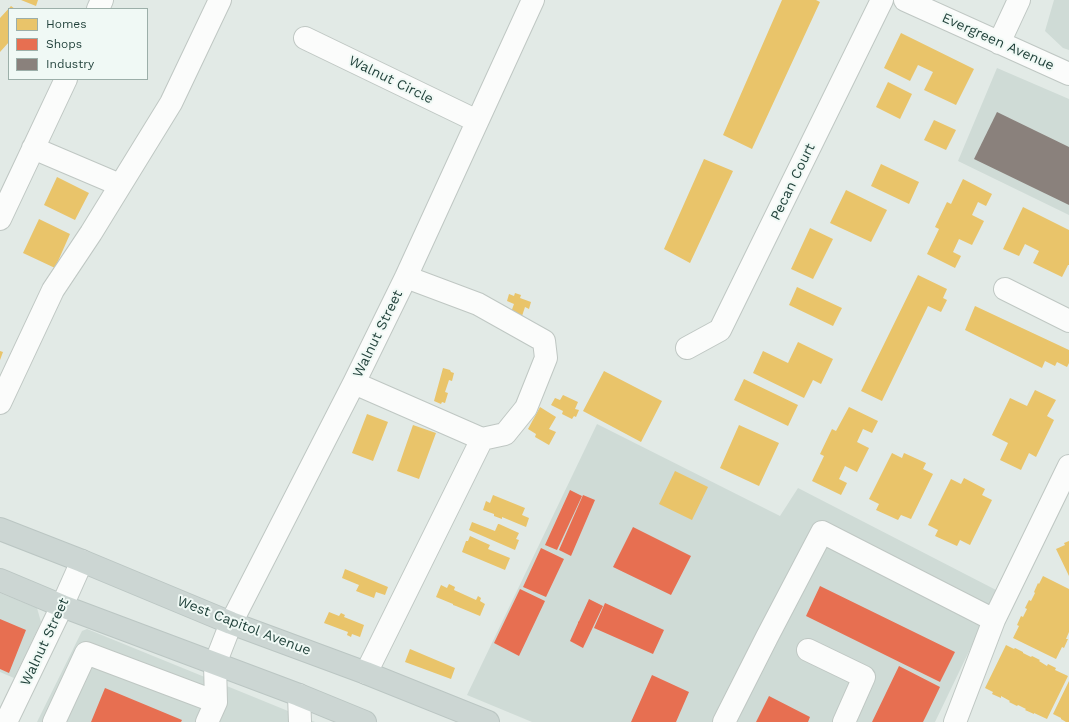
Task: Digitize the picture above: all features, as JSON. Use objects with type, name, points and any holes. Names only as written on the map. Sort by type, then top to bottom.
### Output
[{"type":"main road","name":"West Capitol Avenue","points":[[0,529],[232,623],[366,673],[488,722]]},
{"type":"main road","points":[[0,580],[62,606],[299,695],[365,722]]},
{"type":"street","points":[[0,403],[53,290],[91,233],[171,103],[220,0]]},
{"type":"street","name":"Walnut Street","points":[[215,664],[232,623],[406,277],[533,0]]},
{"type":"street","name":"Pecan Court","points":[[687,348],[720,330],[882,0]]},
{"type":"street","name":"Evergreen Avenue","points":[[905,0],[1069,74]]},
{"type":"street","points":[[999,43],[1019,0]]},
{"type":"street","name":"Walnut Circle","points":[[305,38],[477,121]]},
{"type":"street","points":[[0,219],[66,80]]},
{"type":"street","points":[[33,148],[120,186]]},
{"type":"street","points":[[354,383],[482,439],[505,434],[526,408],[546,358],[544,341],[478,304],[406,277]]},
{"type":"street","points":[[1005,289],[1069,321]]},
{"type":"street","points":[[366,673],[482,439]]},
{"type":"street","points":[[955,722],[994,620],[1069,466]]},
{"type":"street","points":[[724,722],[770,630],[822,532],[994,620]]},
{"type":"street","name":"Walnut Street","points":[[7,722],[82,561]]},
{"type":"street","points":[[808,650],[864,677],[844,722]]},
{"type":"street","points":[[54,722],[86,653],[216,702]]},
{"type":"street","points":[[207,722],[216,702],[215,664]]},
{"type":"street","points":[[299,695],[300,722]]},
{"type":"shaded area","points":[[1054,0],[1069,0],[1069,50],[1063,48],[1045,31]]},
{"type":"shaded area","points":[[997,68],[1069,99],[1069,215],[958,161]]},
{"type":"shaded area","points":[[597,424],[780,516],[798,488],[998,591],[935,722],[532,722],[467,695]]},
{"type":"shaded area","points":[[0,593],[37,608],[41,622],[14,678],[0,672]]},
{"type":"shaded area","points":[[87,629],[315,722],[37,722],[82,631]]},
{"type":"building: Homes","points":[[21,0],[38,0],[36,6]]},
{"type":"building: Homes","points":[[782,0],[816,0],[820,2],[752,149],[723,135]]},
{"type":"building: Homes","points":[[8,9],[8,43],[0,52],[0,18]]},
{"type":"building: Homes","points":[[901,33],[974,69],[956,105],[924,90],[933,72],[918,65],[910,81],[884,68]]},
{"type":"building: Homes","points":[[888,82],[912,94],[900,119],[876,107]]},
{"type":"building: Homes","points":[[934,120],[956,130],[946,150],[924,140]]},
{"type":"building: Homes","points":[[704,159],[733,171],[690,263],[664,249]]},
{"type":"building: Homes","points":[[881,164],[919,182],[909,204],[871,186]]},
{"type":"building: Homes","points":[[57,177],[89,193],[75,220],[44,205]]},
{"type":"building: Homes","points":[[963,179],[992,194],[986,206],[978,202],[972,215],[984,221],[972,245],[959,239],[953,252],[961,256],[955,268],[927,254],[939,229],[935,227],[947,202],[951,204]]},
{"type":"building: Homes","points":[[846,190],[887,210],[871,242],[830,223]]},
{"type":"building: Homes","points":[[1023,207],[1069,230],[1069,265],[1062,277],[1033,263],[1039,251],[1025,244],[1019,256],[1003,249]]},
{"type":"building: Homes","points":[[39,219],[70,234],[55,268],[23,253]]},
{"type":"building: Homes","points":[[810,228],[833,239],[813,279],[791,269]]},
{"type":"building: Homes","points":[[918,275],[947,289],[943,298],[947,300],[941,312],[928,306],[882,401],[861,391]]},
{"type":"building: Homes","points":[[797,287],[842,308],[833,326],[789,305]]},
{"type":"building: Homes","points":[[515,293],[521,295],[520,298],[531,302],[529,309],[525,307],[521,319],[510,315],[514,304],[507,301],[509,294],[514,296]]},
{"type":"building: Homes","points":[[975,306],[1069,350],[1069,363],[1067,367],[1057,362],[1055,366],[1045,361],[1042,368],[965,330]]},
{"type":"building: Homes","points":[[798,342],[833,359],[821,384],[813,380],[804,398],[753,373],[763,351],[788,363]]},
{"type":"building: Homes","points":[[0,351],[3,352],[0,360]]},
{"type":"building: Homes","points":[[443,368],[454,373],[452,381],[449,380],[445,392],[448,393],[445,403],[442,402],[441,404],[434,401]]},
{"type":"building: Homes","points":[[604,371],[662,401],[641,442],[583,411]]},
{"type":"building: Homes","points":[[744,379],[798,405],[788,426],[734,400]]},
{"type":"building: Homes","points":[[1035,390],[1056,400],[1047,416],[1054,420],[1036,457],[1029,453],[1021,470],[1000,460],[1008,443],[992,435],[1010,398],[1027,406]]},
{"type":"building: Homes","points":[[563,395],[578,402],[575,409],[579,410],[576,417],[574,416],[572,419],[562,414],[563,411],[551,405],[555,398],[560,400]]},
{"type":"building: Homes","points":[[540,407],[556,417],[549,429],[556,432],[549,445],[535,437],[536,434],[528,429]]},
{"type":"building: Homes","points":[[849,407],[878,421],[872,433],[863,429],[857,442],[869,448],[857,472],[845,466],[839,479],[847,483],[841,495],[812,481],[824,456],[820,454],[832,429],[836,431]]},
{"type":"building: Homes","points":[[367,414],[388,422],[373,461],[352,453]]},
{"type":"building: Homes","points":[[413,425],[436,433],[419,479],[397,471]]},
{"type":"building: Homes","points":[[739,425],[779,443],[759,486],[720,468]]},
{"type":"building: Homes","points":[[892,453],[902,458],[904,453],[926,463],[923,469],[933,474],[911,519],[901,515],[898,520],[876,510],[879,504],[869,499]]},
{"type":"building: Homes","points":[[675,471],[708,487],[692,520],[659,504]]},
{"type":"building: Homes","points":[[964,478],[985,489],[982,495],[992,500],[970,545],[960,540],[957,546],[935,536],[938,530],[928,525],[951,479],[961,484]]},
{"type":"building: Homes","points":[[493,495],[525,508],[522,515],[529,518],[526,527],[502,517],[502,519],[494,516],[494,514],[483,510],[486,501],[490,503]]},
{"type":"building: Homes","points":[[472,522],[495,531],[499,524],[519,533],[516,539],[519,540],[515,550],[469,530]]},
{"type":"building: Homes","points":[[470,536],[490,545],[488,549],[510,558],[505,570],[462,552],[466,541],[468,541]]},
{"type":"building: Homes","points":[[1069,541],[1069,576],[1056,549],[1065,545],[1064,543]]},
{"type":"building: Homes","points":[[345,569],[388,587],[385,595],[376,592],[374,598],[356,591],[359,585],[342,578]]},
{"type":"building: Homes","points":[[1043,576],[1069,589],[1069,632],[1066,639],[1068,639],[1064,648],[1062,647],[1056,659],[1013,638],[1019,626],[1017,625],[1021,616],[1023,617],[1027,609],[1025,608],[1029,600],[1031,601],[1038,583],[1039,584]]},
{"type":"building: Homes","points":[[449,584],[455,587],[454,590],[476,600],[478,596],[481,598],[480,601],[485,604],[480,616],[436,597],[441,585],[447,588]]},
{"type":"building: Homes","points":[[329,612],[339,616],[341,613],[345,615],[344,617],[364,625],[360,637],[352,634],[351,637],[347,635],[348,632],[324,623]]},
{"type":"building: Homes","points":[[1006,645],[1040,660],[1039,661],[1047,666],[1048,664],[1056,668],[1055,670],[1068,676],[1047,719],[1009,702],[1010,701],[1001,696],[1001,698],[992,694],[993,692],[985,688]]},
{"type":"building: Homes","points":[[410,649],[455,668],[451,679],[405,662]]},
{"type":"building: Homes","points":[[1069,681],[1069,722],[1066,722],[1053,714]]},
{"type":"building: Shops","points":[[570,490],[582,496],[557,550],[545,545]]},
{"type":"building: Shops","points":[[583,495],[595,500],[571,556],[559,550]]},
{"type":"building: Shops","points":[[633,527],[691,556],[671,595],[613,567]]},
{"type":"building: Shops","points":[[541,548],[564,559],[546,597],[523,587]]},
{"type":"building: Shops","points":[[820,586],[955,652],[940,682],[806,616]]},
{"type":"building: Shops","points":[[520,589],[545,601],[519,656],[494,643]]},
{"type":"building: Shops","points":[[589,599],[603,606],[583,648],[570,641]]},
{"type":"building: Shops","points":[[605,603],[664,630],[653,654],[594,628]]},
{"type":"building: Shops","points":[[0,619],[26,630],[9,673],[0,669]]},
{"type":"building: Shops","points":[[899,666],[940,687],[927,714],[923,722],[872,722]]},
{"type":"building: Shops","points":[[652,675],[689,692],[676,722],[631,722]]},
{"type":"building: Shops","points":[[105,688],[182,720],[181,722],[91,722]]},
{"type":"building: Shops","points":[[769,696],[810,717],[808,722],[756,722]]},
{"type":"building: Industry","points":[[997,112],[1069,147],[1069,205],[974,159]]}]
